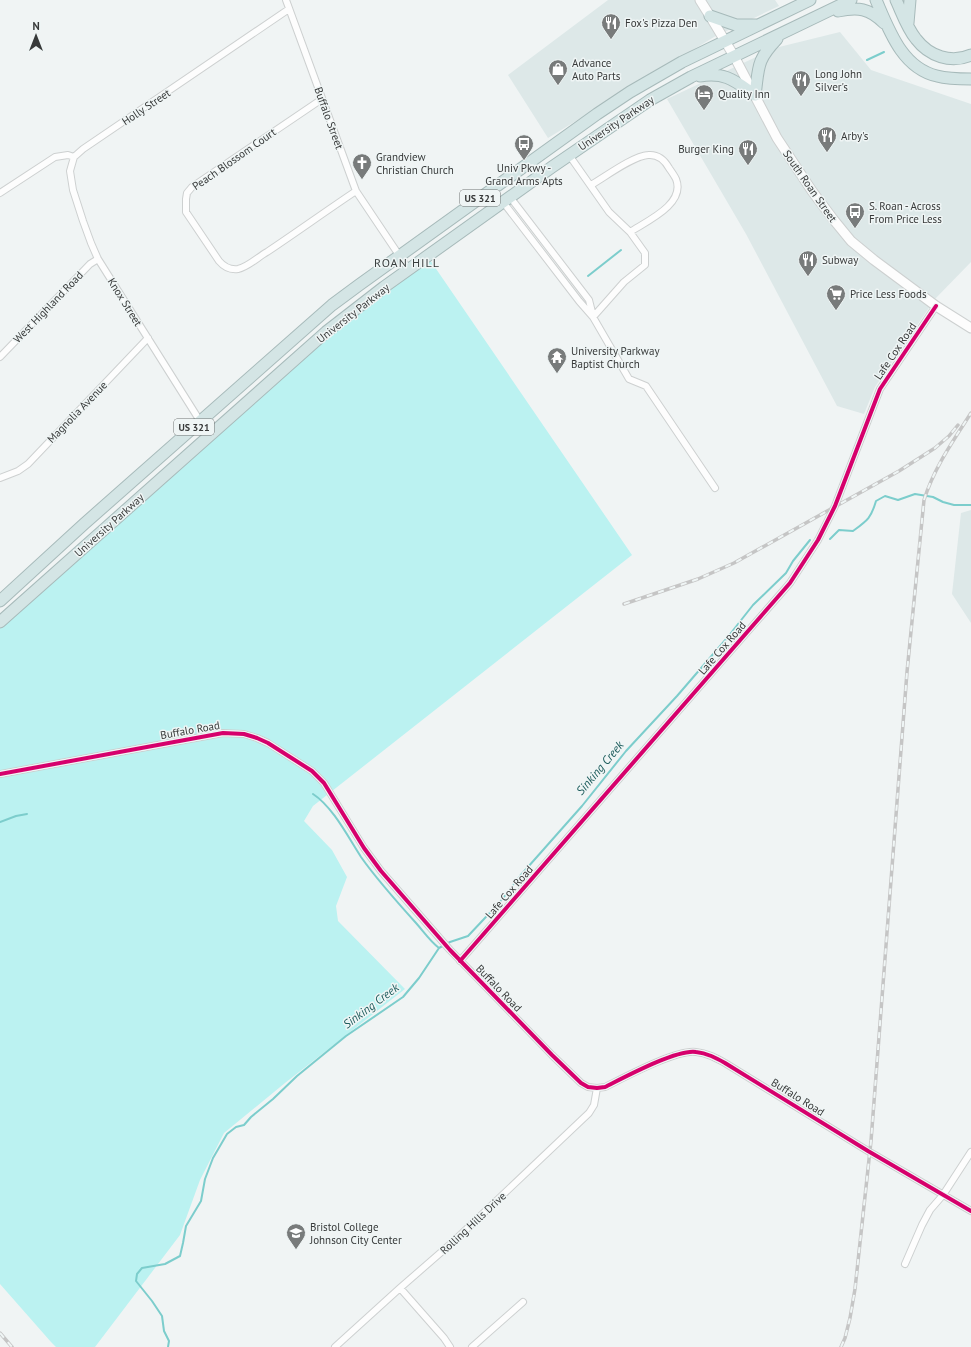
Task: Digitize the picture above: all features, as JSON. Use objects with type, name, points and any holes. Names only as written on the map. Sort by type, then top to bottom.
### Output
[{"type":"highway","name":"University Parkway","points":[[0,601],[84,524],[332,305],[560,140],[646,82],[682,62],[810,0]]},
{"type":"highway","name":"University Parkway","points":[[0,622],[342,319],[481,217],[650,100],[691,77],[851,0]]},
{"type":"highway","points":[[876,0],[903,54],[910,62],[919,69],[940,77],[971,79]]},
{"type":"highway","points":[[896,0],[908,26],[921,45],[936,55],[952,60],[971,55]]},
{"type":"highway","points":[[908,26],[910,0]]},
{"type":"highway","points":[[823,14],[851,8],[860,9],[869,11],[877,16],[889,28]]},
{"type":"highway","points":[[710,16],[736,25],[760,25]]},
{"type":"highway","points":[[691,77],[712,74],[726,77],[755,95],[760,59],[781,34]]},
{"type":"highway","points":[[560,140],[569,155]]},
{"type":"highway","points":[[471,204],[481,217]]},
{"type":"highway","points":[[297,336],[308,349]]},
{"type":"highway","points":[[84,524],[95,537]]},
{"type":"main road","name":"South Roan Street","points":[[700,0],[734,56],[781,143],[812,191],[851,241],[936,306],[971,328]]},
{"type":"street","name":"Buffalo Street","points":[[286,0],[356,191],[409,270]]},
{"type":"street","name":"Holly Street","points":[[74,157],[90,144],[289,9]]},
{"type":"street","name":"Peach Blossom Court","points":[[322,99],[192,187],[187,193],[186,212],[223,266],[230,269],[238,269],[281,243],[356,191]]},
{"type":"street","points":[[0,194],[55,157],[68,154],[74,157]]},
{"type":"street","points":[[591,185],[636,158],[647,154],[658,155],[666,162],[676,179],[676,198],[666,209],[630,232]]},
{"type":"street","points":[[569,155],[609,212],[630,232],[646,253],[645,266],[624,282],[594,317]]},
{"type":"street","name":"Knox Street","points":[[74,157],[70,171],[72,185],[84,225],[98,259],[200,421],[211,435]]},
{"type":"street","points":[[507,199],[579,301],[594,317],[629,379],[646,386],[715,488]]},
{"type":"street","name":"West Highland Road","points":[[0,357],[90,264],[98,259]]},
{"type":"street","name":"Lafe Cox Road","points":[[460,961],[790,584],[818,540],[835,506],[880,389],[936,306]]},
{"type":"street","name":"Magnolia Avenue","points":[[0,478],[18,471],[28,464],[148,338]]},
{"type":"street","name":"Buffalo Road","points":[[0,774],[223,733],[238,733],[257,738],[298,761],[312,771],[324,783],[353,831],[381,872],[460,961],[581,1083],[588,1087],[596,1088],[605,1086],[678,1054],[695,1051],[708,1054],[971,1211]]},
{"type":"street","name":"Rolling Hills Drive","points":[[335,1347],[454,1241],[589,1113],[594,1105],[596,1088]]},
{"type":"street","points":[[906,1264],[927,1215],[943,1195],[971,1152]]},
{"type":"street","points":[[400,1288],[444,1338],[450,1347]]},
{"type":"street","points":[[472,1347],[523,1302]]},
{"type":"shaded area","points":[[608,0],[775,0],[779,6],[714,37],[548,138],[508,75]]},
{"type":"shaded area","points":[[840,32],[871,70],[971,104],[971,262],[935,299],[875,387],[864,414],[837,406],[746,234],[667,99],[775,48]]},
{"type":"shaded area","points":[[430,260],[632,555],[313,806],[304,821],[332,850],[347,877],[336,906],[338,921],[405,989],[224,1133],[200,1180],[180,1235],[95,1347],[56,1347],[0,1284],[0,628],[333,333]]},
{"type":"shaded area","points":[[971,510],[971,623],[952,594],[961,513]]},
{"type":"waterway","points":[[867,60],[884,52]]},
{"type":"waterway","points":[[588,276],[621,250]]},
{"type":"waterway","name":"Sinking Creek","points":[[830,539],[839,530],[853,531],[862,524],[870,515],[876,501],[885,496],[898,500],[915,494],[933,497],[954,505],[971,505]]},
{"type":"waterway","name":"Sinking Creek","points":[[168,1347],[169,1341],[164,1331],[162,1316],[136,1281],[137,1274],[142,1268],[165,1264],[180,1256],[186,1226],[201,1201],[205,1179],[213,1158],[227,1134],[236,1127],[244,1125],[297,1076],[346,1036],[403,997],[419,978],[439,948],[450,942],[468,936],[500,902],[520,876],[582,806],[626,751],[677,696],[753,605],[786,573],[793,561],[810,540]]},
{"type":"waterway","points":[[313,794],[334,814],[361,857],[381,883],[439,948]]},
{"type":"waterway","points":[[0,822],[16,816],[27,814]]},
{"type":"railway","points":[[841,1347],[850,1318],[855,1289],[871,1141],[907,672],[924,500],[933,477],[951,444],[971,413]]},
{"type":"railway","points":[[624,604],[698,579],[734,563],[899,471],[935,448],[949,436],[958,425]]},
{"type":"railway","points":[[0,1333],[12,1347]]},
{"type":"cycle path","points":[[460,961],[790,583],[818,540],[835,506],[880,389],[936,306]]},
{"type":"cycle path","points":[[0,774],[223,733],[244,734],[257,738],[268,743],[312,771],[324,783],[364,848],[381,871],[450,950],[581,1083],[588,1087],[605,1087],[664,1059],[687,1052],[696,1052],[708,1055],[725,1063],[868,1151],[971,1211]]},
{"type":"place","name":"Fox's Pizza Den","points":[[611,40]]},
{"type":"place","name":"Advance Auto Parts","points":[[558,86]]},
{"type":"place","name":"Long John Silver's","points":[[801,97]]},
{"type":"place","name":"Quality Inn","points":[[704,111]]},
{"type":"place","name":"Arby's","points":[[827,153]]},
{"type":"place","name":"Univ Pkwy - Grand Arms Apts","points":[[524,161]]},
{"type":"place","name":"Burger King","points":[[748,166]]},
{"type":"place","name":"Grandview Christian Church","points":[[362,180]]},
{"type":"place","name":"S. Roan - Across From Price Less","points":[[855,229]]},
{"type":"place","name":"Subway","points":[[808,277]]},
{"type":"place","name":"Price Less Foods","points":[[836,311]]},
{"type":"place","name":"University Parkway Baptist Church","points":[[557,374]]},
{"type":"place","name":"Bristol College Johnson City Center","points":[[296,1250]]},
{"type":"district","name":"ROAN HILL","points":[[407,263]]}]
